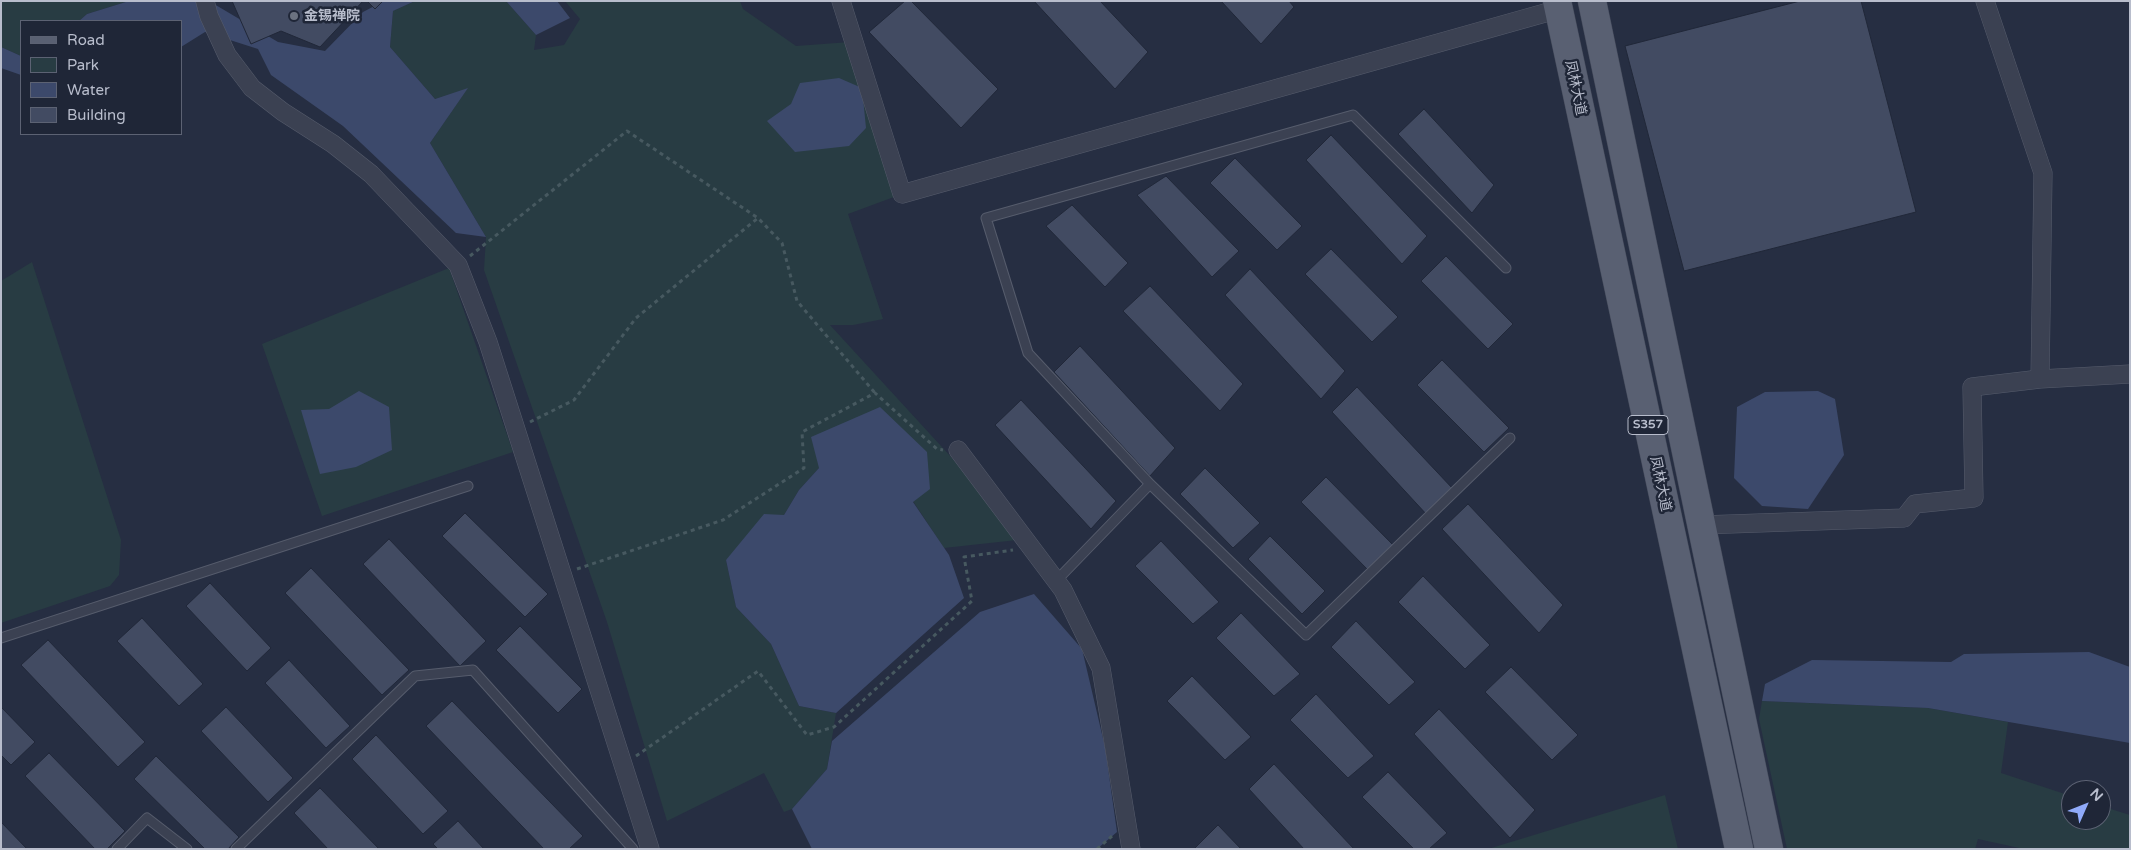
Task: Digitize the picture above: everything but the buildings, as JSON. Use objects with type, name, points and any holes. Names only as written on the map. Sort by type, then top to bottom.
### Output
[{"type":"main road","name":"S357","points":[[1596,2],[1701,525],[1769,849]]},
{"type":"main road","name":"凤林大道","points":[[1558,5],[1739,849]]},
{"type":"street","points":[[205,1],[209,16],[227,55],[252,88],[283,112],[333,144],[371,174],[458,265],[488,342],[650,849]]},
{"type":"street","points":[[841,1],[902,194],[1558,5]]},
{"type":"street","points":[[1985,1],[2043,173],[2040,379]]},
{"type":"street","points":[[1701,525],[1904,518],[1915,504],[1974,498],[1972,387],[2040,379],[2130,374]]},
{"type":"street","points":[[958,450],[1063,590],[1101,668],[1131,849]]},
{"type":"lane","points":[[1506,268],[1353,115],[986,218],[1028,353],[1150,484],[1306,635],[1510,438]]},
{"type":"lane","points":[[1056,580],[1150,484]]},
{"type":"lane","points":[[1,638],[468,486]]},
{"type":"lane","points":[[236,849],[415,676],[473,670],[633,849]]},
{"type":"lane","points":[[117,849],[147,818],[187,849]]},
{"type":"path","points":[[458,265],[627,131],[758,218],[782,243],[797,301],[875,393],[936,449],[958,450]]},
{"type":"path","points":[[516,430],[574,400],[636,318],[758,218]]},
{"type":"path","points":[[563,574],[724,520],[804,468],[802,432],[875,393]]},
{"type":"path","points":[[623,765],[758,671],[807,735],[834,727],[972,601],[964,557],[1031,547]]},
{"type":"green space","points":[[1,1],[129,1],[87,14],[80,20],[20,20],[20,56],[1,47]]},
{"type":"green space","points":[[415,1],[506,1],[536,35],[534,50],[564,45],[580,19],[565,1],[740,1],[743,9],[796,46],[850,42],[902,194],[848,214],[883,319],[853,325],[830,325],[952,458],[1017,540],[944,548],[913,501],[820,467],[799,490],[784,515],[726,560],[736,607],[771,644],[799,706],[836,713],[827,769],[792,809],[784,812],[764,773],[667,821],[607,622],[484,270],[486,237],[430,143],[467,89],[435,99],[390,47],[393,11]]},
{"type":"green space","points":[[32,262],[121,540],[119,575],[110,586],[1,623],[1,281]]},
{"type":"green space","points":[[449,268],[513,452],[322,516],[262,344]]},
{"type":"green space","points":[[1762,701],[1928,708],[2008,722],[2001,773],[2061,793],[2061,830],[2111,830],[2111,809],[2130,815],[2130,849],[2024,849],[1978,839],[1975,849],[1787,849],[1759,719]]},
{"type":"green space","points":[[1665,795],[1678,849],[1488,849]]},
{"type":"water","points":[[129,1],[209,1],[278,42],[325,51],[363,12],[384,1],[415,1],[393,11],[390,47],[435,99],[468,88],[430,143],[486,237],[456,233],[343,126],[271,75],[258,49],[205,32],[182,46],[182,20],[80,20],[87,14]]},
{"type":"water","points":[[506,1],[557,1],[570,18],[536,35]]},
{"type":"water","points":[[1,47],[20,56],[20,75],[1,68]]},
{"type":"water","points":[[839,78],[862,88],[866,128],[849,146],[795,152],[767,121],[791,104],[800,83]]},
{"type":"water","points":[[359,391],[389,407],[392,450],[356,467],[320,474],[301,410],[329,409]]},
{"type":"water","points":[[1818,391],[1835,399],[1844,455],[1808,509],[1762,506],[1734,478],[1737,407],[1765,392]]},
{"type":"water","points":[[880,407],[927,452],[930,489],[913,502],[949,555],[964,598],[836,713],[799,706],[771,644],[736,607],[726,560],[764,514],[784,515],[799,490],[819,468],[811,437]]},
{"type":"water","points":[[1034,594],[1082,649],[1105,747],[1117,832],[1097,849],[812,849],[792,809],[827,769],[832,741],[980,612]]},
{"type":"water","points":[[2089,652],[2130,667],[2130,743],[1928,708],[1762,701],[1765,684],[1812,660],[1951,662],[1964,654]]},
{"type":"place","name":"金锡禅院","points":[[294,16]]}]
